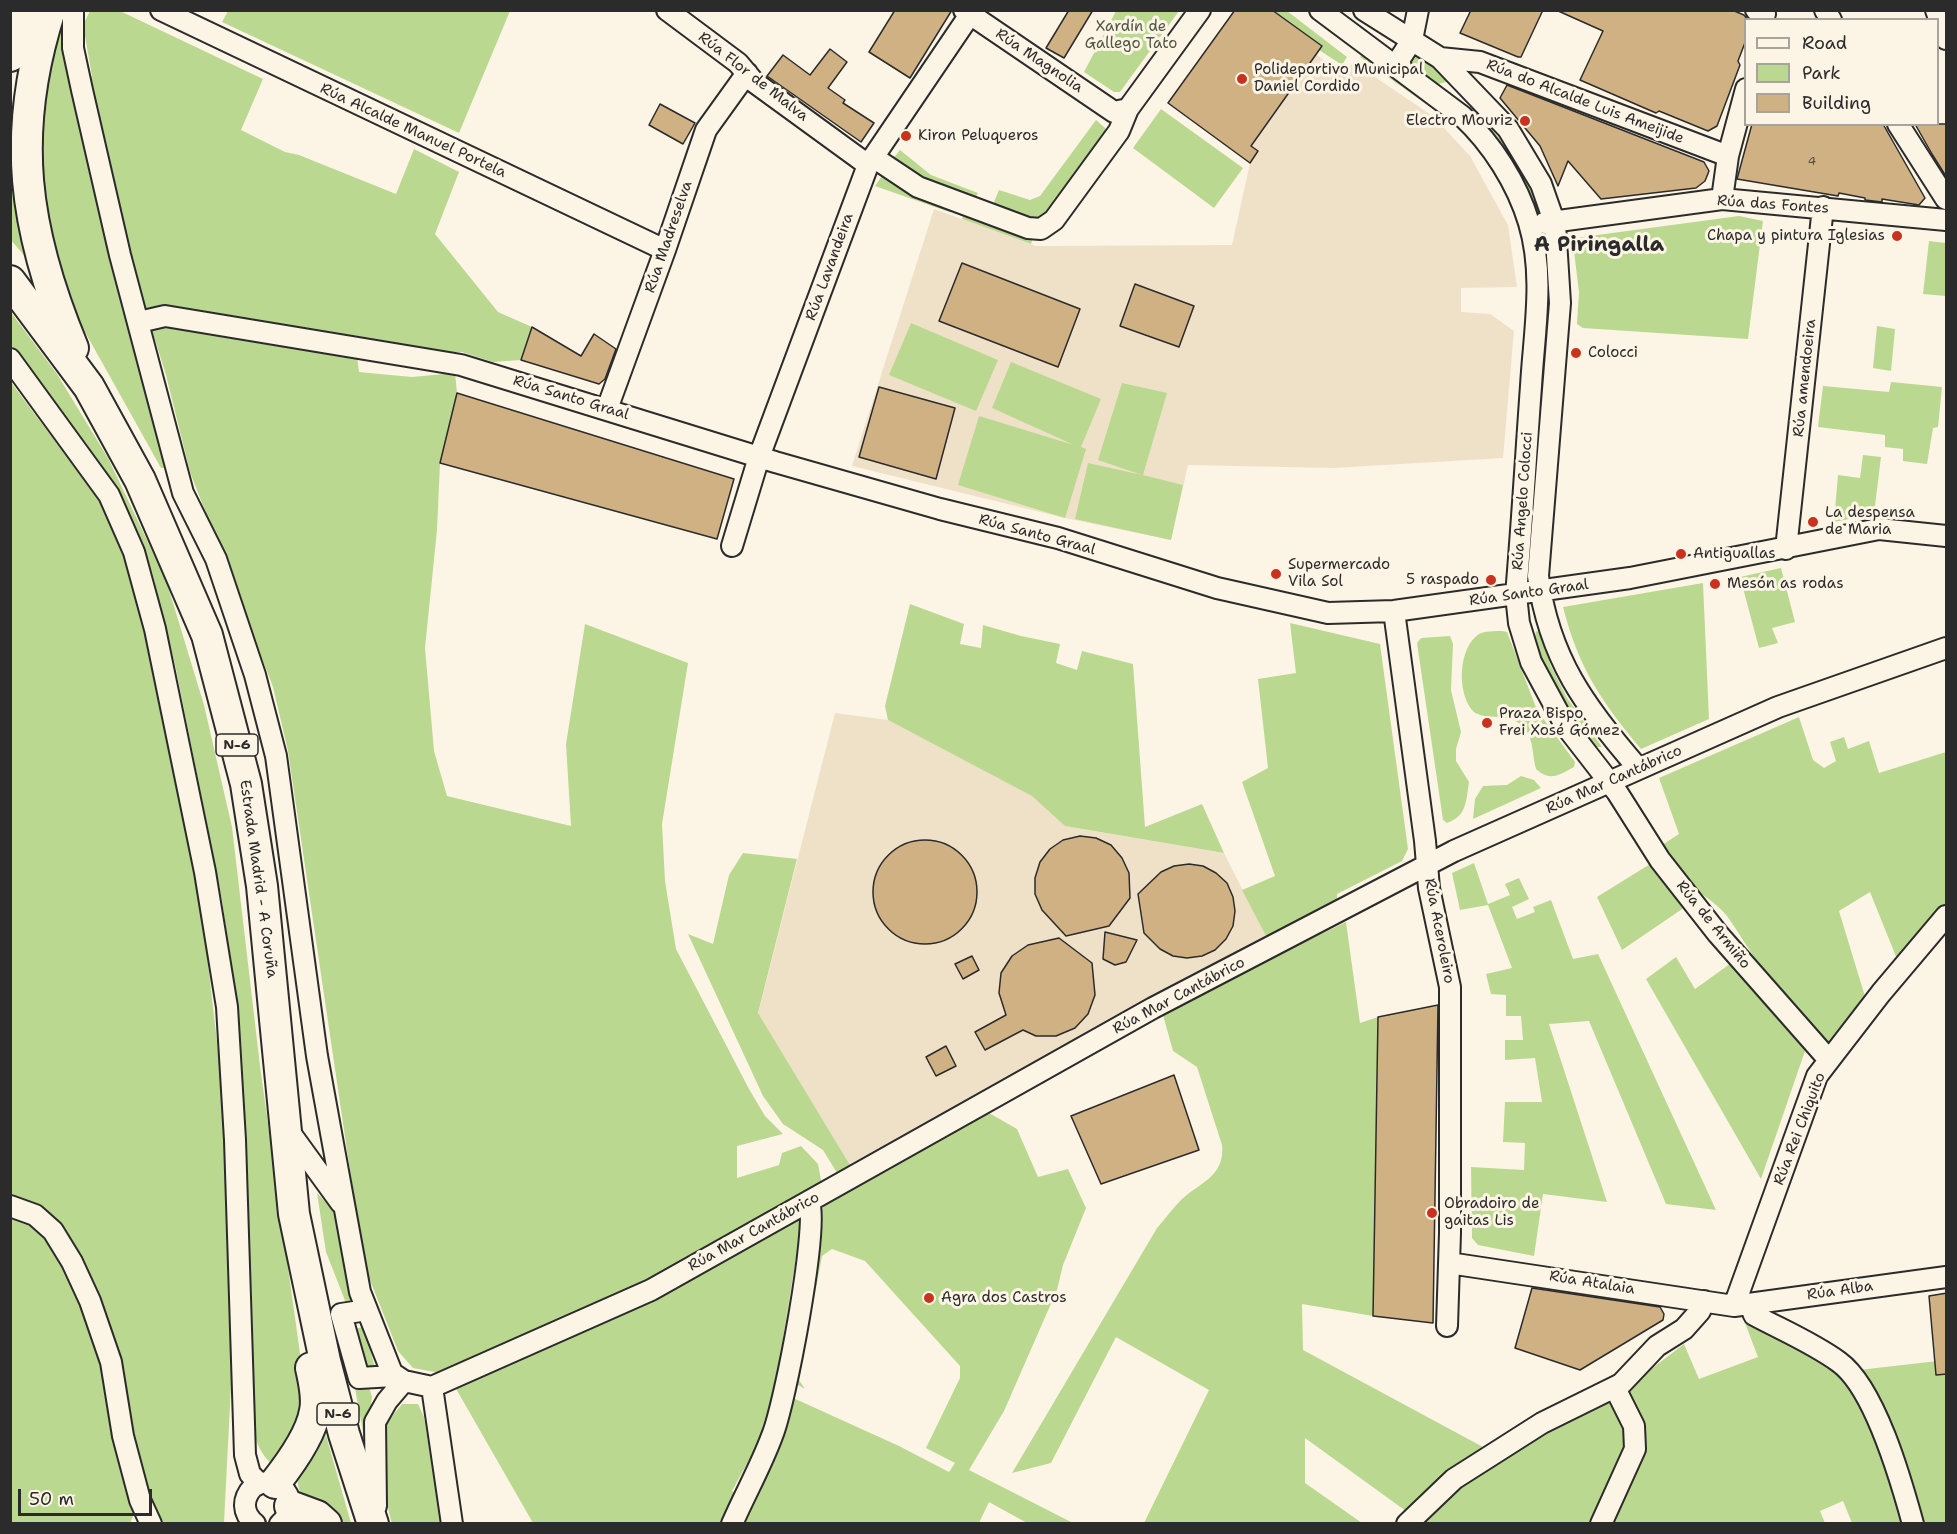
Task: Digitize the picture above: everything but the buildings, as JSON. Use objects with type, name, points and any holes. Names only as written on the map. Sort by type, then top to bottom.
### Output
[{"type":"highway","points":[[10,56],[29,10]]},
{"type":"highway","points":[[50,10],[30,87],[25,154],[27,192],[39,256],[64,328],[89,387]]},
{"type":"highway","name":"Estrada Madrid - A Coruña","points":[[10,281],[89,387],[140,480],[207,635],[246,784],[262,886],[294,1214],[312,1302],[344,1434],[375,1524]]},
{"type":"highway","points":[[312,1302],[308,1350],[316,1391],[315,1412],[276,1499],[317,1516],[326,1524]]},
{"type":"street","points":[[73,10],[73,48],[80,83],[120,255],[183,493],[216,559],[255,675],[276,756],[317,1056],[360,1292],[399,1378]]},
{"type":"street","name":"Rúa Alcalde Manuel Portela","points":[[161,10],[665,250]]},
{"type":"street","name":"Rúa Flor de Malva","points":[[667,10],[738,63],[754,82],[870,161],[918,187],[1028,228],[1041,229],[1054,220],[1119,132],[1121,111]]},
{"type":"street","points":[[1121,111],[1200,10]]},
{"type":"street","name":"Rúa Angelo Colocci","points":[[1320,10],[1477,130],[1509,177],[1529,223],[1536,264],[1537,302],[1516,595],[1519,623],[1531,662],[1546,693],[1565,725],[1610,781]]},
{"type":"street","name":"Rúa Angelo Colocci","points":[[1364,10],[1440,58],[1508,129],[1541,184],[1555,224],[1560,303],[1538,576],[1540,591],[1558,653],[1570,680],[1638,768]]},
{"type":"street","points":[[1402,71],[1398,60],[1412,40],[1418,10]]},
{"type":"street","points":[[1936,10],[1947,39]]},
{"type":"street","name":"Rúa Magnolia","points":[[969,12],[1121,111]]},
{"type":"street","name":"Rúa Lavandeira","points":[[732,546],[759,457],[870,161],[969,12]]},
{"type":"street","name":"Rúa do Alcalde Luis Ameijide","points":[[1440,58],[1480,62],[1728,156]]},
{"type":"street","name":"Rúa Madreselva","points":[[607,409],[706,130],[747,73]]},
{"type":"street","points":[[1439,99],[1453,91],[1457,76]]},
{"type":"street","points":[[1722,199],[1728,156],[1744,96]]},
{"type":"street","points":[[1900,126],[1947,200]]},
{"type":"street","name":"Rúa das Fontes","points":[[1529,223],[1555,224],[1722,199],[1947,220]]},
{"type":"street","name":"Rúa amendoeira","points":[[1786,549],[1823,207]]},
{"type":"street","points":[[1537,302],[1560,303]]},
{"type":"street","name":"Rúa Santo Graal","points":[[139,322],[165,316],[461,365],[759,457],[940,509],[1058,538],[1217,588],[1329,613],[1394,611],[1630,578],[1879,529],[1947,536]]},
{"type":"street","points":[[10,359],[110,495],[134,552],[155,629],[205,872],[227,1007],[235,1140],[245,1455],[250,1474],[276,1499]]},
{"type":"street","name":"Rúa Aceroleiro","points":[[1394,611],[1427,867],[1450,987],[1447,1326]]},
{"type":"street","name":"Rúa Mar Cantábrico","points":[[432,1387],[651,1290],[1153,1008],[1454,851],[1778,707],[1947,648]]},
{"type":"street","name":"Rúa de Armiño","points":[[1610,781],[1660,860],[1718,934],[1829,1060]]},
{"type":"street","name":"Rúa Rei Chiquito","points":[[1742,1305],[1817,1076],[1881,993],[1947,916]]},
{"type":"street","points":[[287,1130],[344,1208]]},
{"type":"street","points":[[732,1524],[773,1435],[784,1397],[808,1256],[812,1209],[809,1202]]},
{"type":"street","points":[[10,1206],[35,1215],[52,1231],[72,1262],[90,1301],[111,1362],[123,1436],[140,1500],[151,1524]]},
{"type":"street","name":"Rúa Atalaia","points":[[1449,1263],[1742,1305]]},
{"type":"street","name":"Rúa Alba","points":[[1742,1305],[1947,1277]]},
{"type":"street","points":[[1407,1524],[1454,1479],[1542,1423],[1615,1388],[1657,1346],[1684,1329],[1700,1311],[1704,1301]]},
{"type":"street","points":[[1742,1305],[1840,1363],[1861,1385],[1875,1412],[1913,1524]]},
{"type":"street","points":[[367,1310],[341,1314],[359,1378],[399,1378],[432,1387],[452,1524]]},
{"type":"street","points":[[375,1524],[375,1422],[399,1378]]},
{"type":"street","points":[[1601,1524],[1635,1449],[1634,1426],[1615,1388]]},
{"type":"street","points":[[255,1524],[246,1513],[245,1499],[253,1487],[276,1499]]},
{"type":"shaded area","points":[[1316,54],[1344,76],[1353,62],[1434,117],[1470,156],[1508,225],[1517,287],[1461,288],[1461,312],[1490,314],[1514,331],[1503,458],[1333,468],[1188,465],[1171,540],[1065,518],[852,466],[934,209],[1036,246],[1232,245],[1250,163],[1258,152],[1251,146]]},
{"type":"shaded area","points":[[835,713],[888,720],[1033,796],[1065,826],[1224,853],[1266,936],[850,1165],[758,1014]]},
{"type":"green space","points":[[228,10],[510,11],[459,133],[222,22]]},
{"type":"green space","points":[[65,11],[167,468],[161,468],[61,289],[34,155],[41,78]]},
{"type":"green space","points":[[90,11],[120,11],[263,79],[241,130],[285,152],[299,155],[396,194],[414,149],[459,172],[435,234],[498,312],[532,327],[521,360],[493,362],[462,352],[429,353],[146,308],[139,299],[104,139],[87,78],[92,76],[83,25]]},
{"type":"green space","name":"Xardín de Gallego Tato","points":[[1116,11],[1179,11],[1120,92],[1114,92],[1084,72]]},
{"type":"green space","points":[[1272,11],[1287,11],[1347,57],[1342,65],[1319,50],[1322,46]]},
{"type":"green space","points":[[1414,51],[1446,75],[1446,82],[1435,85],[1410,68],[1407,54]]},
{"type":"green space","points":[[1362,54],[1449,117],[1447,119],[1360,57]]},
{"type":"green space","points":[[24,81],[33,266],[11,240],[11,104]]},
{"type":"green space","points":[[1161,109],[1243,168],[1214,208],[1133,148]]},
{"type":"green space","points":[[1478,112],[1514,156],[1533,194],[1532,201],[1529,202],[1473,118]]},
{"type":"green space","points":[[1096,120],[1108,134],[1043,220],[1028,222],[991,209],[999,190],[1030,200],[1040,196]]},
{"type":"green space","points":[[900,150],[931,175],[978,193],[973,202],[933,186],[891,161]]},
{"type":"green space","points":[[884,173],[952,213],[875,186]]},
{"type":"green space","points":[[966,210],[1033,237],[1031,244],[962,219]]},
{"type":"green space","points":[[1739,216],[1763,221],[1748,339],[1583,328],[1577,324],[1579,292],[1573,243],[1575,238]]},
{"type":"green space","points":[[1929,241],[1946,243],[1946,296],[1923,294]]},
{"type":"green space","points":[[10,311],[57,374],[108,458],[166,580],[204,705],[232,827],[260,1066],[308,1411],[274,1466],[259,1447],[253,1425],[254,1378],[239,1026],[222,900],[176,669],[152,572],[130,517],[97,463],[11,346]]},
{"type":"green space","points":[[167,322],[357,356],[359,372],[412,377],[455,373],[457,393],[440,463],[437,530],[425,648],[434,751],[447,796],[571,826],[566,744],[585,624],[688,663],[662,824],[665,881],[676,949],[749,1089],[765,1116],[783,1134],[737,1146],[737,1178],[779,1165],[782,1153],[801,1146],[818,1164],[822,1185],[645,1285],[446,1374],[413,1368],[398,1351],[364,1265],[288,751],[273,687],[190,472],[166,375],[152,330]]},
{"type":"green space","points":[[911,323],[998,360],[976,411],[889,375]]},
{"type":"green space","points":[[1877,326],[1895,329],[1891,371],[1873,368]]},
{"type":"green space","points":[[1546,344],[1530,565],[1528,570],[1542,345]]},
{"type":"green space","points":[[1011,362],[1101,399],[1081,447],[1086,449],[1065,518],[958,485],[979,416],[1074,445],[992,408]]},
{"type":"green space","points":[[10,381],[102,504],[131,572],[165,719],[200,894],[226,1120],[232,1366],[224,1523],[163,1523],[144,1489],[130,1523],[11,1523]]},
{"type":"green space","points":[[1891,382],[1942,387],[1938,427],[1933,428],[1927,464],[1903,461],[1903,449],[1885,447],[1885,435],[1818,427],[1823,386],[1889,392]]},
{"type":"green space","points":[[1122,383],[1167,393],[1143,475],[1183,485],[1171,540],[1075,519],[1088,463],[1142,475],[1098,460]]},
{"type":"green space","points":[[1863,455],[1881,457],[1874,514],[1834,522],[1838,475],[1860,478]]},
{"type":"green space","points":[[1781,568],[1795,622],[1772,628],[1778,643],[1759,648],[1740,577]]},
{"type":"green space","points":[[1703,583],[1709,719],[1641,749],[1614,715],[1584,667],[1563,607]]},
{"type":"green space","points":[[910,604],[964,624],[960,644],[981,648],[983,625],[1060,644],[1056,663],[1077,670],[1082,651],[1133,664],[1145,827],[1202,804],[1224,853],[1065,826],[1032,796],[888,720],[885,706]]},
{"type":"green space","points":[[1290,623],[1380,644],[1408,849],[1402,861],[1337,894],[1337,902],[1266,936],[1242,890],[1275,876],[1242,782],[1268,768],[1258,679],[1296,673]]},
{"type":"green space","points":[[1536,631],[1539,632],[1551,666],[1567,698],[1602,747],[1594,747],[1557,690],[1540,655]]},
{"type":"green space","points":[[1507,632],[1537,710],[1575,762],[1574,767],[1559,775],[1546,775],[1536,769],[1530,739],[1520,724],[1505,718],[1477,714],[1467,702],[1462,682],[1462,670],[1467,649],[1479,634]]},
{"type":"green space","points":[[1450,636],[1453,644],[1451,690],[1461,732],[1456,749],[1456,761],[1469,782],[1462,812],[1447,823],[1443,820],[1417,643],[1421,638]]},
{"type":"green space","points":[[1799,717],[1813,760],[1824,768],[1836,761],[1830,742],[1844,737],[1848,749],[1869,741],[1879,773],[1946,752],[1946,906],[1899,964],[1870,892],[1839,911],[1867,1003],[1831,1044],[1817,1036],[1788,1006],[1727,916],[1684,880],[1662,845],[1679,834],[1659,778]]},
{"type":"green space","points":[[1521,776],[1534,780],[1541,788],[1473,819],[1475,799],[1483,786],[1507,785]]},
{"type":"green space","points":[[743,853],[797,859],[758,1013],[850,1165],[837,1173],[823,1150],[783,1124],[763,1096],[688,934],[713,944],[729,875]]},
{"type":"green space","points":[[1655,861],[1688,905],[1622,950],[1597,897]]},
{"type":"green space","points":[[1474,863],[1488,904],[1510,895],[1505,884],[1519,878],[1529,899],[1512,907],[1517,919],[1535,912],[1533,907],[1551,900],[1573,959],[1598,954],[1716,1210],[1666,1204],[1589,1021],[1549,1024],[1607,1202],[1543,1194],[1534,1256],[1478,1245],[1472,1238],[1471,1167],[1524,1170],[1525,1143],[1503,1142],[1505,1102],[1542,1102],[1535,1058],[1505,1060],[1505,1040],[1523,1040],[1521,1016],[1506,1016],[1506,995],[1491,994],[1486,974],[1512,968],[1488,905],[1460,910],[1452,873]]},
{"type":"green space","points":[[1346,922],[1360,1023],[1378,1017],[1373,1316],[1302,1304],[1303,1350],[1483,1447],[1410,1514],[1305,1438],[1305,1483],[1362,1523],[1144,1523],[1209,1390],[1116,1337],[1051,1463],[1012,1473],[1157,1228],[1182,1199],[1210,1177],[1220,1164],[1222,1145],[1197,1067],[1173,1051],[1163,1015],[1228,979]]},
{"type":"green space","points":[[1676,957],[1695,989],[1734,961],[1807,1045],[1761,1179],[1646,979]]},
{"type":"green space","points":[[989,1113],[1017,1129],[1038,1177],[1068,1169],[1086,1208],[1063,1265],[1057,1290],[1004,1411],[969,1470],[1073,1523],[1027,1523],[989,1502],[979,1523],[741,1524],[791,1397],[899,1446],[949,1472],[955,1463],[926,1448],[960,1378],[960,1366],[865,1261],[832,1249],[822,1256],[799,1380],[805,1389],[791,1381],[820,1211],[829,1200]]},
{"type":"green space","points":[[317,1193],[333,1209],[356,1299],[346,1303],[326,1252]]},
{"type":"green space","points":[[803,1214],[773,1401],[756,1447],[732,1491],[740,1497],[728,1523],[533,1523],[455,1387]]},
{"type":"green space","points":[[1748,1317],[1839,1368],[1860,1393],[1906,1523],[1852,1523],[1843,1501],[1820,1511],[1825,1523],[1607,1524],[1627,1477],[1625,1389],[1684,1344],[1699,1379],[1758,1357],[1743,1318]]},
{"type":"green space","points":[[364,1327],[376,1372],[364,1369],[354,1329]]},
{"type":"green space","points":[[1946,1360],[1946,1523],[1918,1523],[1859,1370]]},
{"type":"green space","points":[[369,1387],[372,1397],[367,1438],[364,1438],[355,1388]]},
{"type":"green space","points":[[1613,1394],[1631,1446],[1596,1523],[1413,1524],[1466,1474]]},
{"type":"green space","points":[[402,1404],[418,1404],[424,1417],[441,1523],[392,1523],[383,1482],[380,1440],[392,1416]]},
{"type":"green space","points":[[323,1425],[351,1523],[333,1523],[304,1498],[299,1489],[299,1471]]},
{"type":"place","name":"Polideportivo Municipal Daniel Cordido","points":[[1242,79]]},
{"type":"place","name":"Electro Mouriz","points":[[1525,121]]},
{"type":"place","name":"Kiron Peluqueros","points":[[906,136]]},
{"type":"place","name":"Chapa y pintura Iglesias","points":[[1897,236]]},
{"type":"place","name":"Colocci","points":[[1576,353]]},
{"type":"place","name":"La despensa de Maria","points":[[1813,522]]},
{"type":"place","name":"Antiguallas","points":[[1681,554]]},
{"type":"place","name":"Supermercado Vila Sol","points":[[1276,574]]},
{"type":"place","name":"5 raspado","points":[[1491,580]]},
{"type":"place","name":"Mesón as rodas","points":[[1715,584]]},
{"type":"place","name":"Praza Bispo Frei Xosé Gómez","points":[[1487,723]]},
{"type":"place","name":"Obradoiro de gaitas Lis","points":[[1432,1213]]},
{"type":"place","name":"Agra dos Castros","points":[[929,1298]]},
{"type":"district","name":"A Piringalla","points":[[1599,246]]}]
